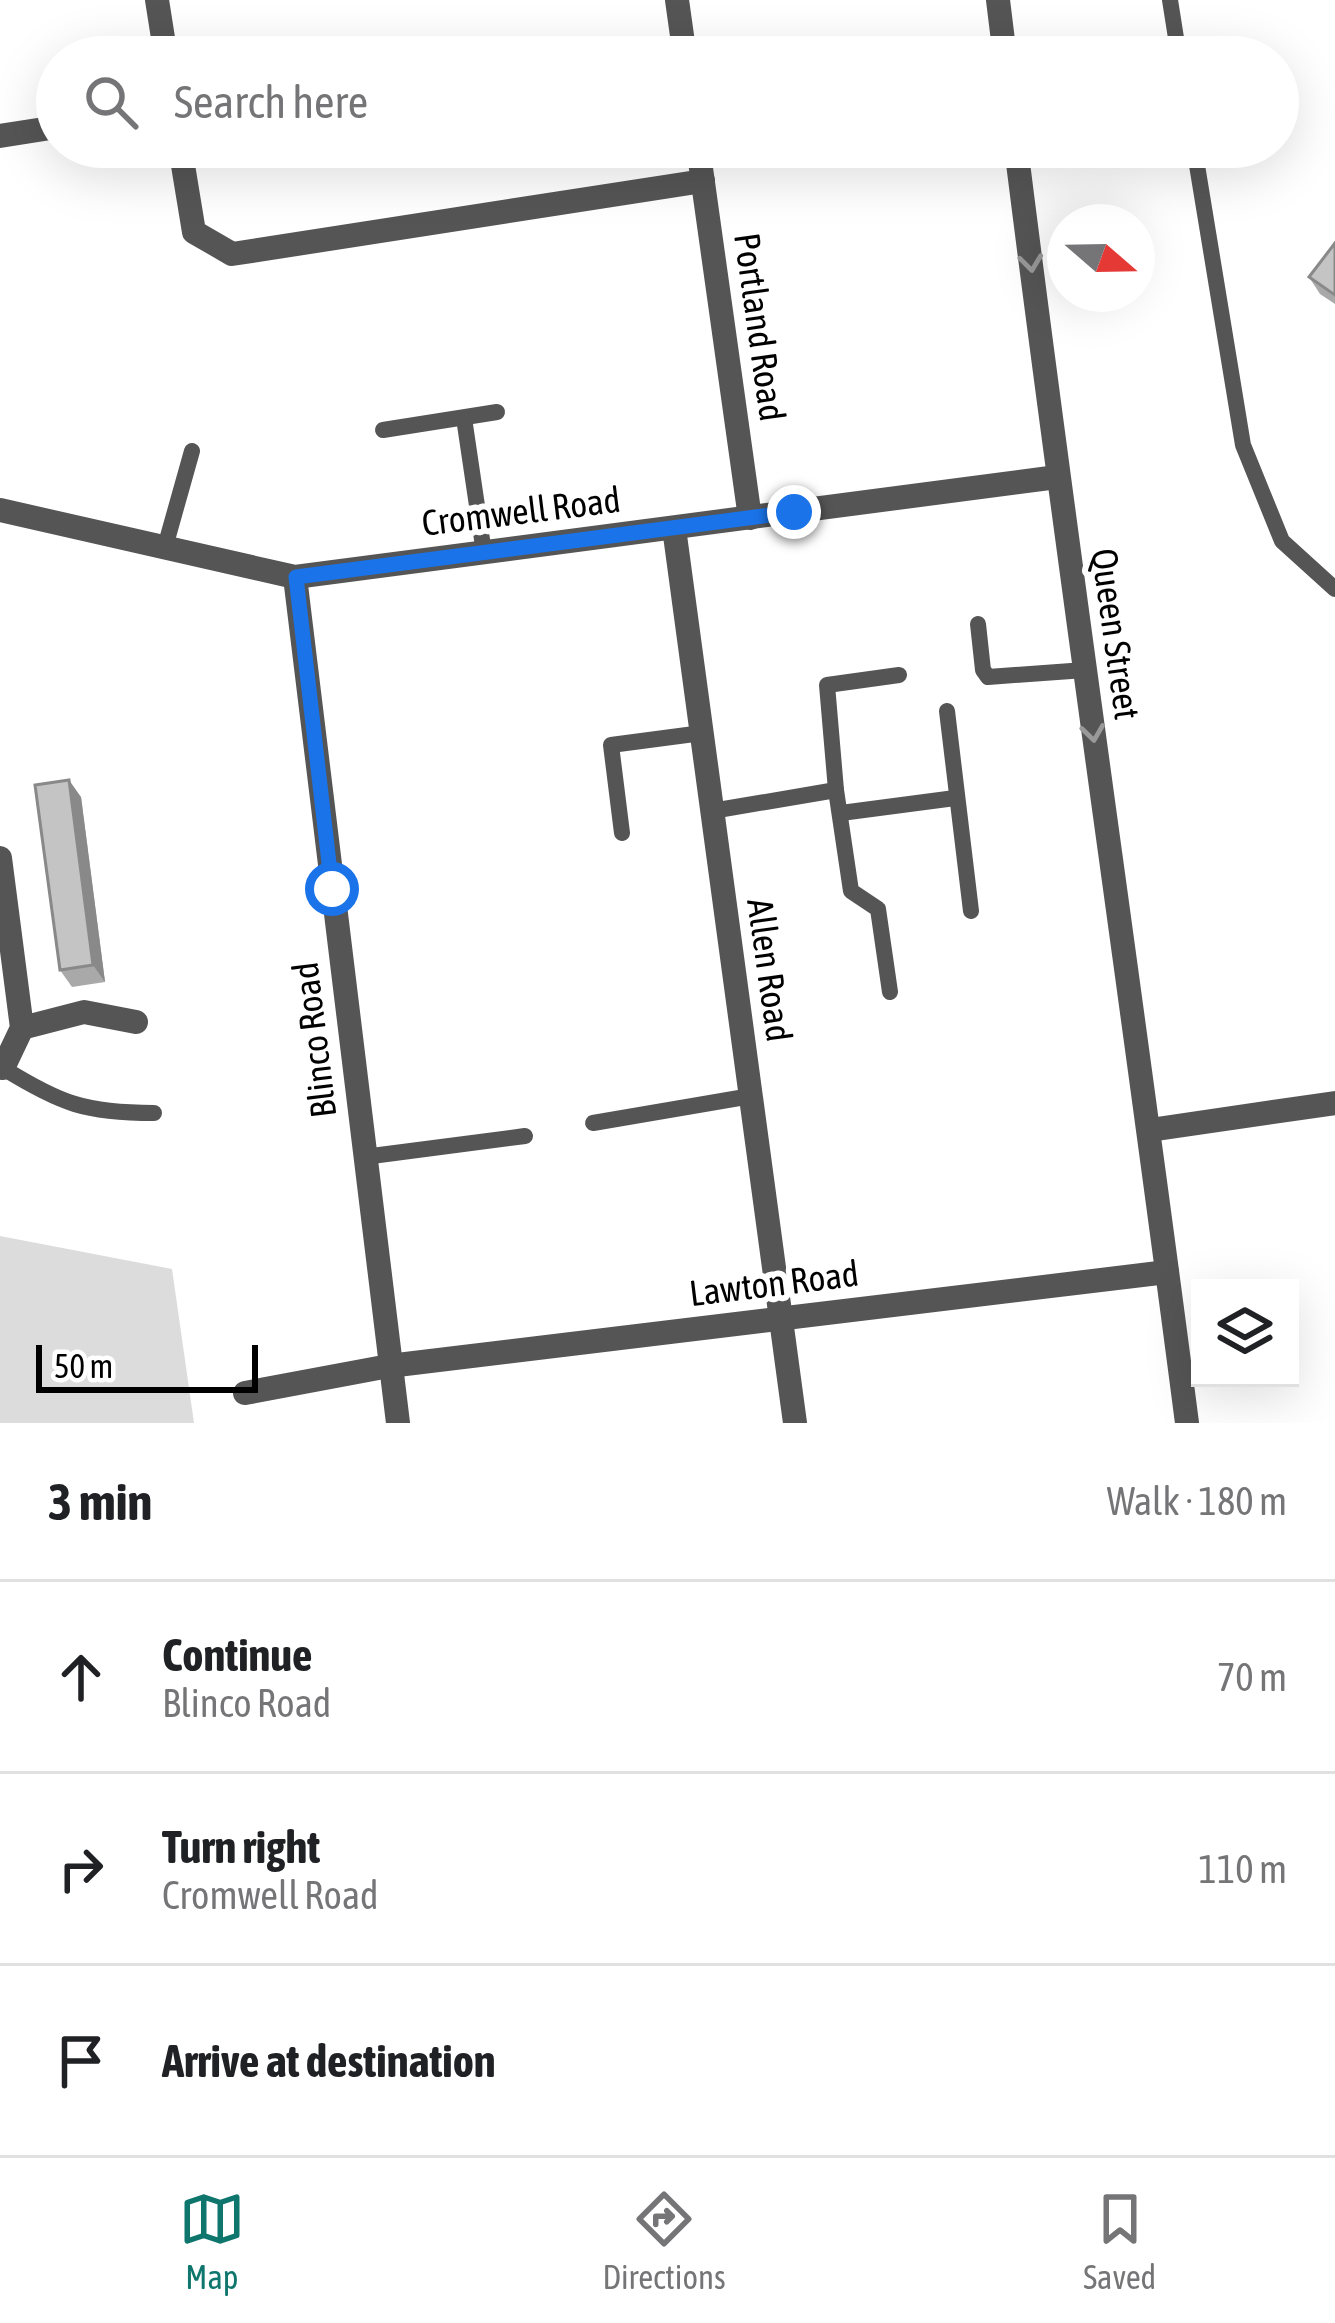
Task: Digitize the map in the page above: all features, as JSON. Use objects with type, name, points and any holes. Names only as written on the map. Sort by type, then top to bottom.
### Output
[{"type":"street","points":[[157,0],[163,36]]},
{"type":"street","points":[[677,0],[682,36]]},
{"type":"street","points":[[998,0],[1002,36]]},
{"type":"street","points":[[0,136],[36,130]]},
{"type":"street","points":[[183,168],[194,232],[232,254],[703,181]]},
{"type":"street","name":"Portland Road","points":[[701,168],[750,518]]},
{"type":"street","name":"Queen Street","points":[[1019,168],[1187,1423]]},
{"type":"street","name":"Cromwell Road","points":[[0,510],[296,577],[1057,478]]},
{"type":"street","name":"Allen Road","points":[[674,528],[795,1423]]},
{"type":"street","name":"Blinco Road","points":[[296,577],[398,1423]]},
{"type":"street","points":[[0,864],[22,1028],[3,1068]]},
{"type":"street","points":[[22,1028],[84,1012],[136,1022]]},
{"type":"street","points":[[1150,1130],[1335,1103]]},
{"type":"street","name":"Lawton Road","points":[[245,1393],[389,1366],[1167,1272]]},
{"type":"lane","points":[[1169,0],[1175,36]]},
{"type":"lane","points":[[1198,168],[1244,445],[1282,541],[1335,590]]},
{"type":"lane","points":[[383,430],[497,412]]},
{"type":"lane","points":[[464,418],[484,553]]},
{"type":"lane","points":[[165,547],[192,451]]},
{"type":"lane","points":[[978,624],[983,670],[988,677],[1084,670]]},
{"type":"lane","points":[[890,992],[878,909],[851,891],[827,685],[899,675]]},
{"type":"lane","points":[[947,711],[971,911]]},
{"type":"lane","points":[[622,833],[611,745],[702,733]]},
{"type":"lane","points":[[712,811],[836,790]]},
{"type":"lane","points":[[841,814],[955,798]]},
{"type":"lane","points":[[3,1068],[53,1099],[102,1113],[154,1113]]},
{"type":"lane","points":[[593,1123],[751,1096]]},
{"type":"lane","points":[[364,1157],[525,1136]]},
{"type":"shaded area","points":[[0,1236],[172,1269],[194,1423],[0,1423]]},
{"type":"building","points":[[1335,243],[1335,295],[1309,277]]},
{"type":"building","points":[[69,780],[93,965],[60,970],[35,785]]},
{"type":"route","points":[[332,889],[296,577],[794,512]]}]
